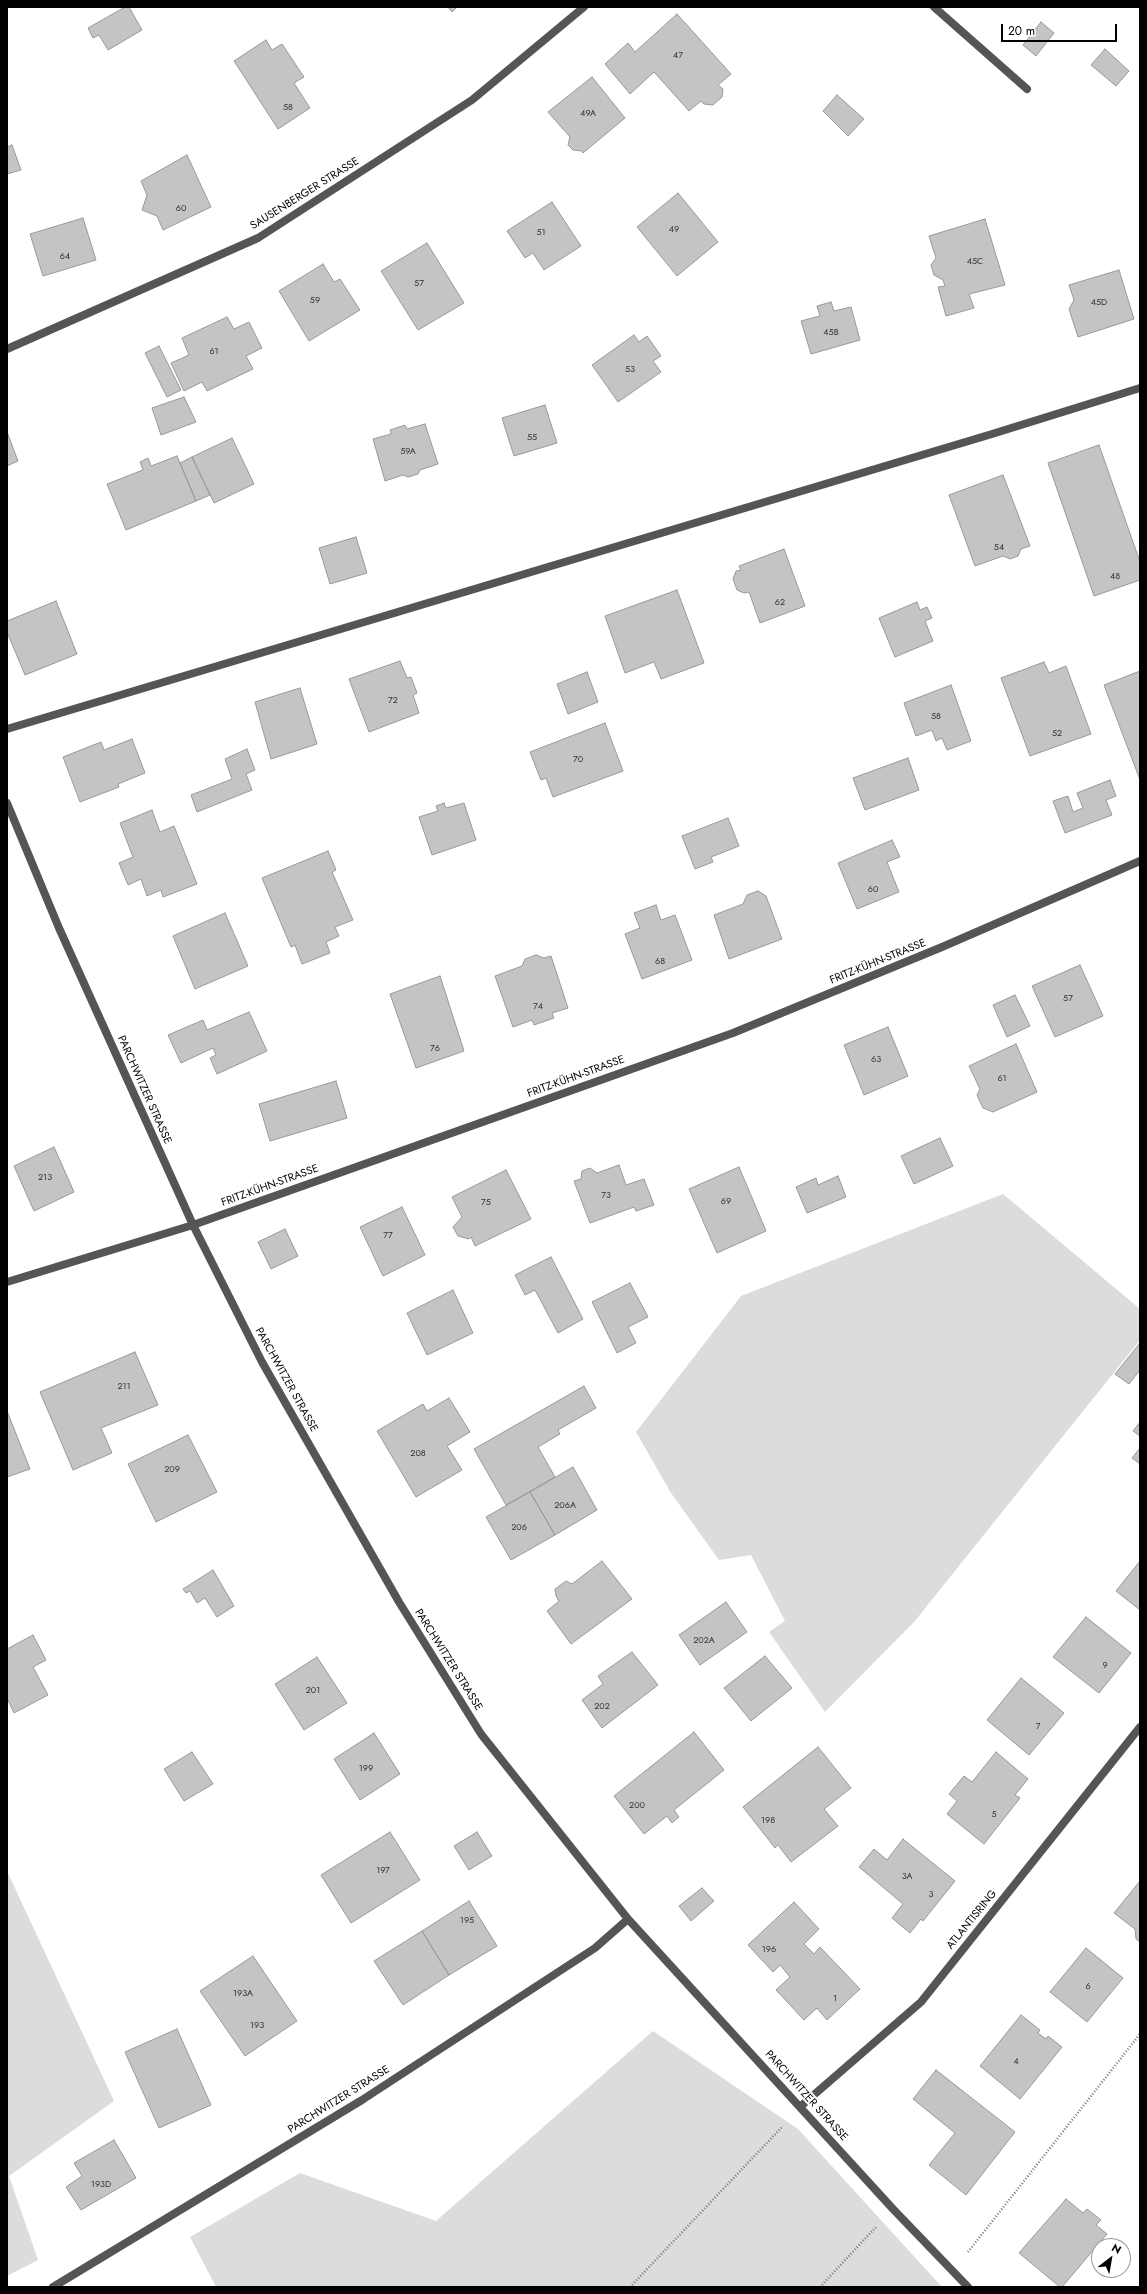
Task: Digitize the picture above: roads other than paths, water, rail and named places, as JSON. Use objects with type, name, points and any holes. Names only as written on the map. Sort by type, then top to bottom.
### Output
[{"type":"street","name":"SAUSENBERGER STRASSE","points":[[7,349],[258,238],[472,100],[584,7]]},
{"type":"street","points":[[934,7],[1027,89]]},
{"type":"street","points":[[7,729],[1140,388]]},
{"type":"street","name":"PARCHWITZER STRASSE","points":[[7,803],[59,928],[193,1225],[266,1368],[399,1602],[481,1734],[628,1919],[801,2106],[893,2209],[968,2287]]},
{"type":"street","name":"FRITZ-KÜHN-STRASSE","points":[[7,1282],[193,1225],[733,1033],[942,947],[1140,861]]},
{"type":"street","name":"ATLANTISRING","points":[[801,2106],[920,2002],[1140,1727]]},
{"type":"street","name":"PARCHWITZER STRASSE","points":[[53,2287],[362,2100],[595,1948],[628,1919]]}]
